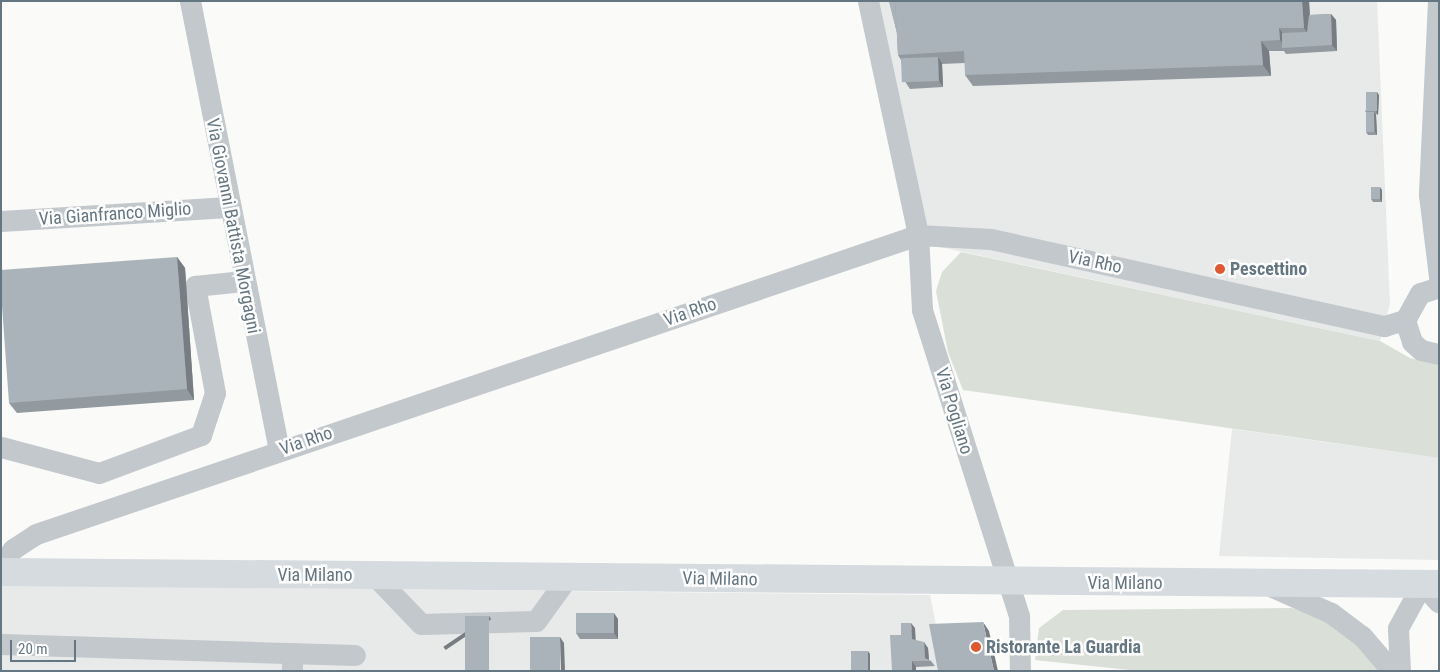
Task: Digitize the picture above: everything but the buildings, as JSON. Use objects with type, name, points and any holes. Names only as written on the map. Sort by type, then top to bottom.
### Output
[{"type":"main road","name":"Via Milano","points":[[1,572],[1270,586],[1433,590]]},
{"type":"street","name":"Via Giovanni Battista Morgagni","points":[[190,1],[243,281],[279,450]]},
{"type":"street","name":"Via Pogliano","points":[[868,1],[918,235],[922,310],[1019,616],[1020,671]]},
{"type":"street","points":[[1438,1],[1429,195],[1439,277]]},
{"type":"street","name":"Via Gianfranco Miglio","points":[[1,221],[229,207]]},
{"type":"street","name":"Via Rho","points":[[1,565],[13,549],[36,534],[279,450],[918,235],[990,239],[1384,326],[1405,320]]},
{"type":"street","points":[[1,447],[99,473],[201,435],[214,393],[195,286],[243,281]]},
{"type":"street","points":[[1439,287],[1420,293],[1405,320],[1412,342],[1421,350],[1439,354]]},
{"type":"street","points":[[375,576],[421,624],[536,621],[566,578]]},
{"type":"street","points":[[1270,586],[1331,613],[1362,636],[1392,671]]},
{"type":"street","points":[[1400,671],[1398,628],[1433,590]]},
{"type":"street","points":[[1,644],[292,662],[355,654]]},
{"type":"shaded area","points":[[878,1],[1377,1],[1390,304],[1380,341],[926,244]]},
{"type":"shaded area","points":[[961,252],[1380,341],[1410,358],[1439,365],[1439,458],[963,390],[948,352],[936,291],[942,272]]},
{"type":"shaded area","points":[[1232,429],[1439,458],[1439,560],[1219,556]]},
{"type":"shaded area","points":[[1,585],[930,595],[942,655],[952,671],[1,671]]},
{"type":"shaded area","points":[[1292,608],[1320,617],[1363,648],[1380,671],[1139,671],[1035,660],[1039,628],[1063,610]]},
{"type":"place","name":"Pescettino","points":[[1220,269]]},
{"type":"place","name":"Ristorante La Guardia","points":[[976,647]]}]
